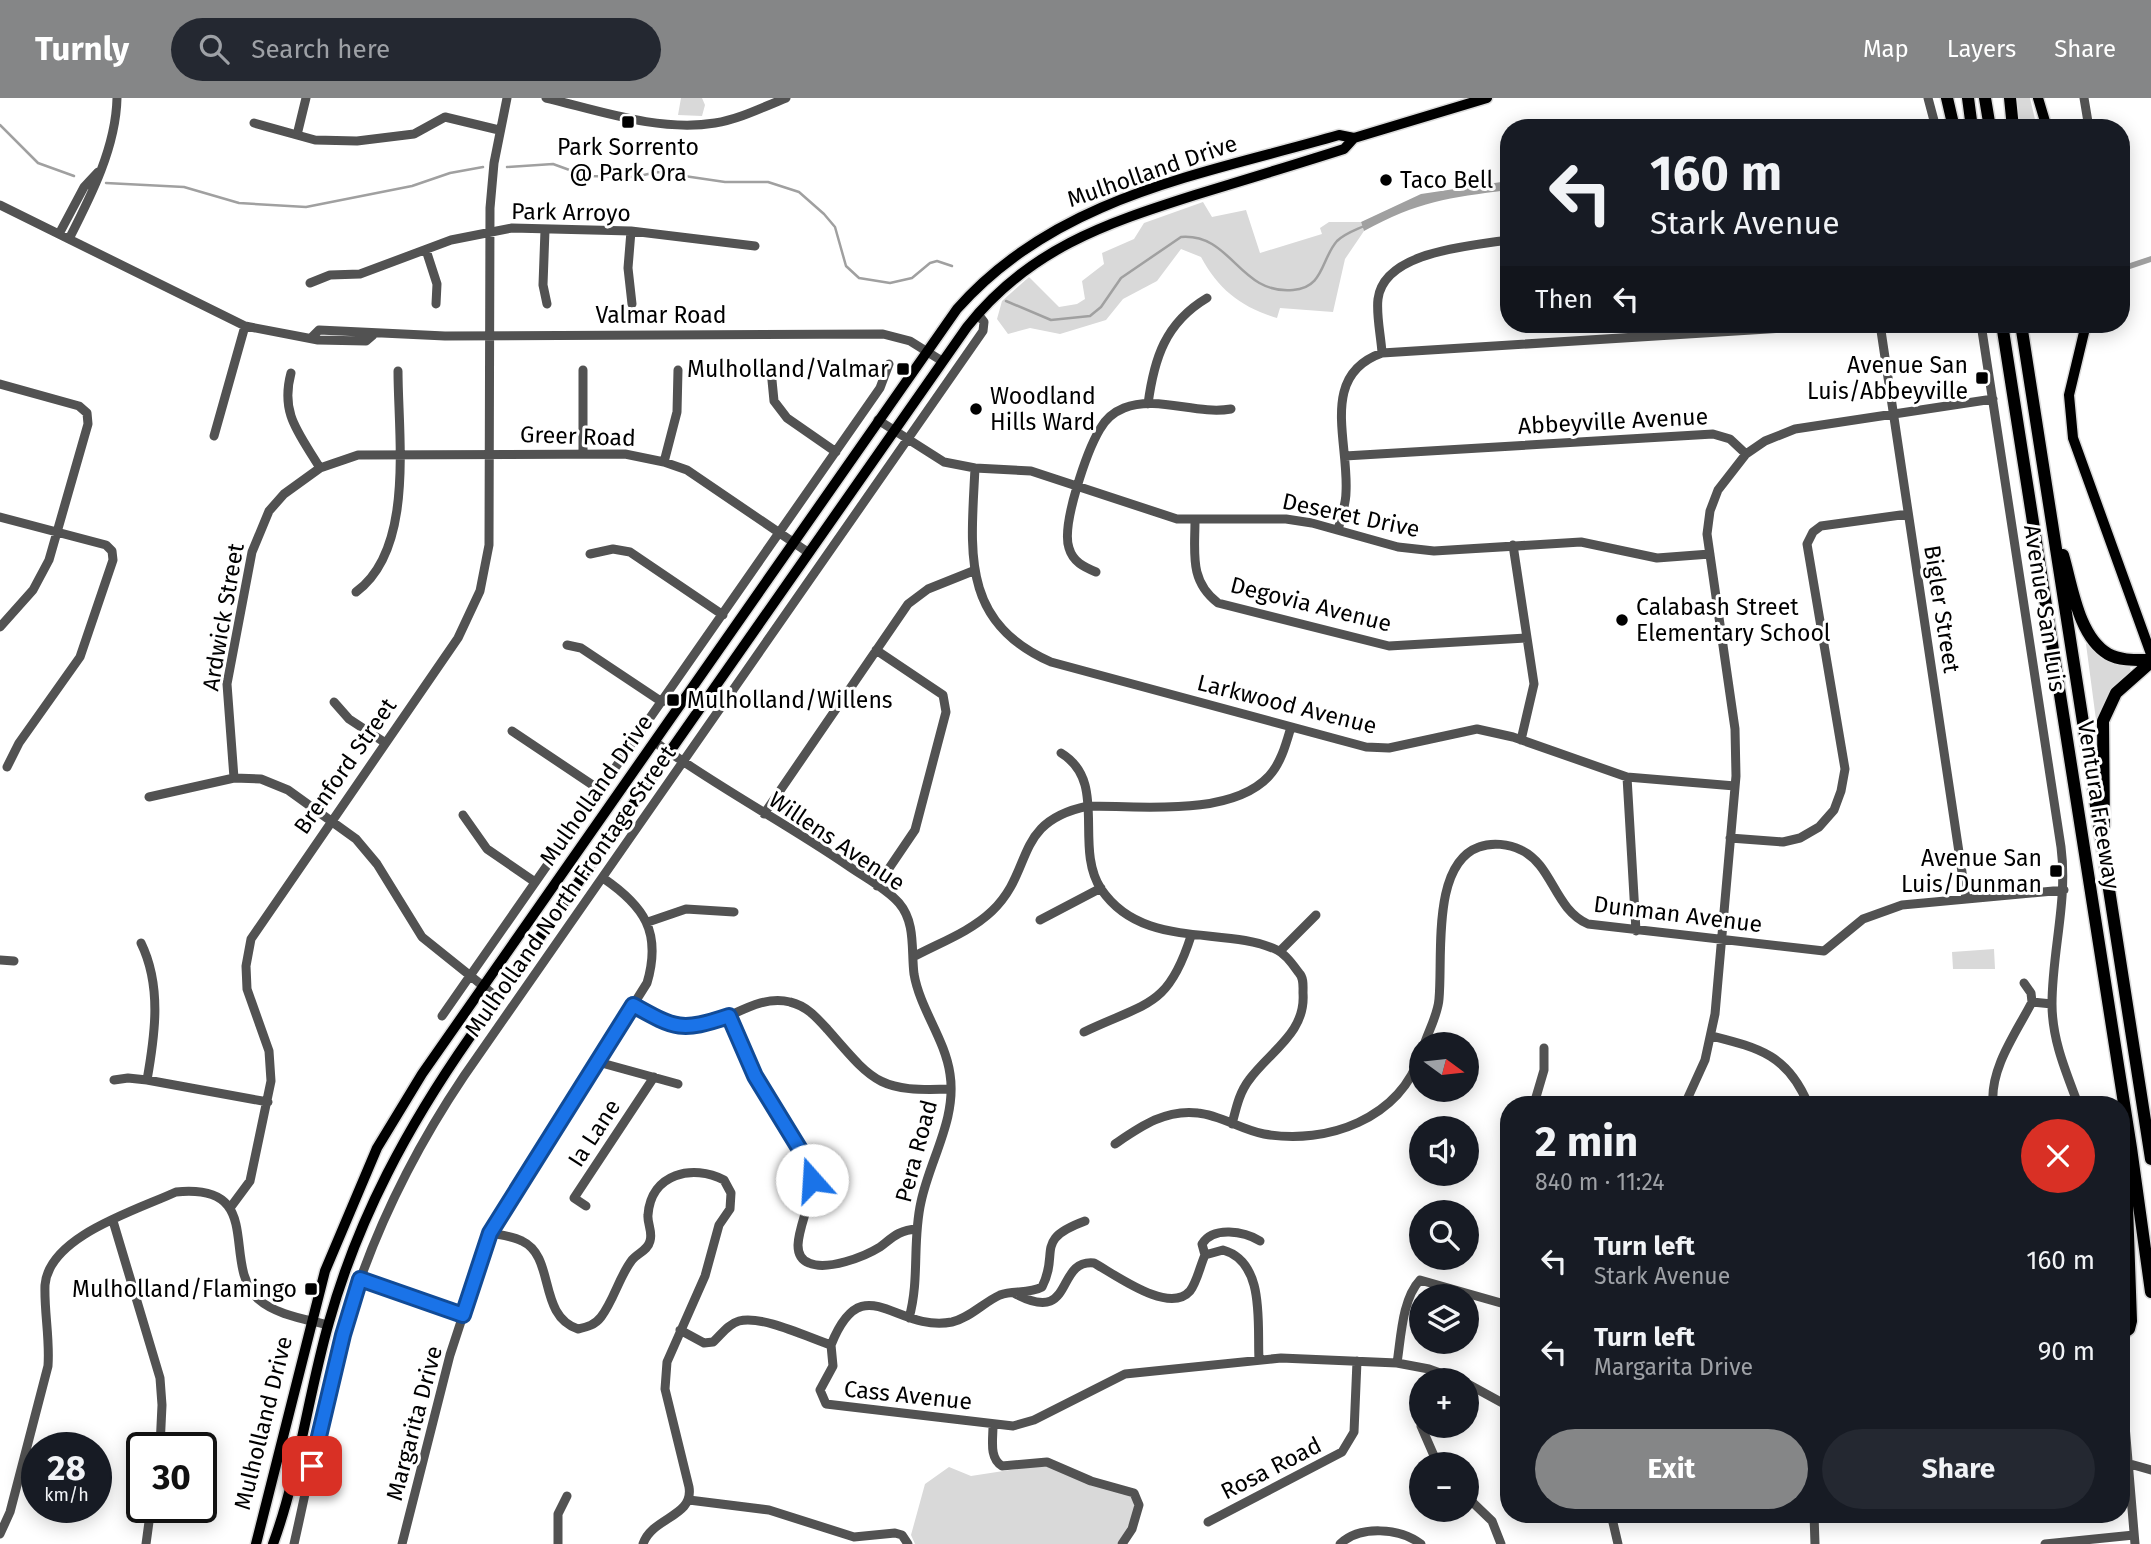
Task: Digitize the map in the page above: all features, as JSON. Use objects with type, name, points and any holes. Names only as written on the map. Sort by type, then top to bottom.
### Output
[{"type":"highway","points":[[1947,98],[1952,119]]},
{"type":"highway","points":[[1968,98],[1971,119]]},
{"type":"highway","points":[[1985,98],[1988,119]]},
{"type":"highway","points":[[2010,98],[2012,119]]},
{"type":"highway","name":"Ventura Freeway","points":[[2003,333],[2124,1096]]},
{"type":"highway","name":"Ventura Freeway","points":[[2022,333],[2151,1159]]},
{"type":"highway","points":[[2049,511],[2088,632],[2107,654],[2151,661]]},
{"type":"highway","points":[[2102,842],[2106,806],[2103,722],[2116,692],[2151,661]]},
{"type":"highway","name":"Ventura Freeway","points":[[2130,1135],[2151,1292]]},
{"type":"highway","points":[[2130,1158],[2132,1148]]},
{"type":"highway","points":[[2130,1292],[2130,1325]]},
{"type":"main road","name":"Mulholland Drive","points":[[273,1544],[328,1325],[358,1236],[389,1166],[431,1094],[893,431],[978,314],[1028,268],[1073,239],[1124,218],[1343,149],[1354,138],[1486,98]]},
{"type":"main road","points":[[2038,98],[2044,119]]},
{"type":"main road","name":"Mulholland Drive","points":[[256,1544],[310,1320],[340,1230],[377,1148],[422,1074],[927,351],[980,285],[1017,253],[1058,226],[1102,206],[1242,163],[1339,135],[1354,138]]},
{"type":"main road","points":[[1242,163],[1246,179]]},
{"type":"main road","points":[[2084,333],[2069,395],[2073,438],[2151,654]]},
{"type":"street","points":[[69,239],[93,191],[114,131],[117,98]]},
{"type":"street","points":[[296,135],[306,98]]},
{"type":"street","name":"Brenford Street","points":[[230,1208],[250,1181],[268,1102],[271,1067],[269,1051],[247,989],[246,966],[251,939],[457,638],[480,591],[489,545],[489,233],[499,130],[508,98]]},
{"type":"street","points":[[546,98],[666,124],[693,126],[728,120],[786,98]]},
{"type":"street","points":[[1928,98],[1934,119]]},
{"type":"street","points":[[2084,98],[2088,119]]},
{"type":"street","points":[[254,123],[315,140],[357,141],[414,134],[445,117],[499,130]]},
{"type":"street","points":[[59,234],[84,187],[99,170]]},
{"type":"street","points":[[0,205],[245,326],[214,436]]},
{"type":"street","name":"Park Arroyo","points":[[310,283],[330,275],[360,274],[451,240],[512,228],[631,231],[755,246]]},
{"type":"street","points":[[545,230],[542,273],[547,304]]},
{"type":"street","points":[[631,231],[628,268],[632,304]]},
{"type":"street","points":[[1382,353],[1377,300],[1381,285],[1391,274],[1428,253],[1500,241]]},
{"type":"street","points":[[426,250],[437,284],[436,304]]},
{"type":"street","points":[[1148,404],[1152,371],[1161,345],[1192,307],[1207,298]]},
{"type":"street","name":"Mulholland North Frontage Street","points":[[293,1544],[343,1335],[360,1279],[386,1213],[440,1112],[983,331],[984,322],[978,314]]},
{"type":"street","name":"Valmar Road","points":[[245,326],[279,334],[312,337],[319,330],[367,330],[373,335],[883,334],[903,338],[942,362]]},
{"type":"street","points":[[1338,530],[1346,491],[1343,389],[1350,373],[1362,361],[1382,353],[1678,333]]},
{"type":"street","name":"Bigler Street","points":[[1881,333],[1966,899]]},
{"type":"street","name":"Avenue San Luis","points":[[1982,333],[2062,847],[2064,890],[2052,1004],[2056,1039],[2075,1096]]},
{"type":"street","points":[[442,1017],[880,388],[889,363]]},
{"type":"street","points":[[583,370],[583,453]]},
{"type":"street","points":[[664,462],[677,412],[678,370]]},
{"type":"street","points":[[771,370],[774,401],[787,418],[836,452]]},
{"type":"street","points":[[356,592],[370,582],[393,537],[397,514],[398,371]]},
{"type":"street","points":[[291,373],[286,402],[289,415],[320,468]]},
{"type":"street","points":[[0,384],[79,406],[87,412],[88,424],[58,531],[42,575],[0,627]]},
{"type":"street","points":[[1688,1096],[1712,1036],[1735,786],[1735,729],[1707,534],[1718,490],[1746,454],[1772,437],[1795,429],[1993,399]]},
{"type":"street","points":[[1096,572],[1079,565],[1069,551],[1067,520],[1100,430],[1110,416],[1122,409],[1148,404],[1213,412],[1231,409]]},
{"type":"street","name":"Deseret Drive","points":[[878,420],[907,441],[944,462],[975,468],[1031,471],[1159,516],[1195,520],[1286,519],[1418,550],[1581,542],[1657,558],[1710,554]]},
{"type":"street","name":"Abbeyville Avenue","points":[[1345,456],[1713,434],[1730,439],[1746,454]]},
{"type":"street","name":"Greer Road","points":[[320,468],[358,455],[625,454],[687,470],[716,487],[809,553]]},
{"type":"street","name":"Ardwick Street","points":[[234,778],[227,684],[252,552],[269,511],[284,494],[320,468]]},
{"type":"street","name":"Larkwood Avenue","points":[[975,468],[971,548],[973,571],[990,612],[1003,629],[1033,654],[1051,662],[1374,748],[1409,744],[1464,730],[1494,732],[1627,776],[1735,786]]},
{"type":"street","points":[[1730,838],[1783,842],[1800,838],[1819,827],[1834,810],[1845,769],[1807,544],[1813,532],[1821,526],[1908,514]]},
{"type":"street","points":[[0,517],[106,545],[112,551],[114,560],[80,657],[19,743],[7,768]]},
{"type":"street","name":"Degovia Avenue","points":[[1195,520],[1194,566],[1198,580],[1206,594],[1219,603],[1389,646],[1527,638]]},
{"type":"street","points":[[1513,545],[1534,684],[1521,740]]},
{"type":"street","points":[[590,555],[612,548],[630,552],[723,615]]},
{"type":"street","points":[[764,814],[908,604],[936,585],[973,571]]},
{"type":"street","points":[[568,645],[581,648],[662,702]]},
{"type":"street","points":[[876,650],[943,695],[946,703],[920,817],[915,830],[877,886]]},
{"type":"street","points":[[334,702],[349,719],[384,742]]},
{"type":"street","points":[[913,957],[977,923],[993,910],[1048,820],[1068,810],[1088,806],[1222,802],[1256,788],[1271,775],[1291,727]]},
{"type":"street","points":[[512,731],[600,790]]},
{"type":"street","name":"Willens Avenue","points":[[656,741],[764,814],[803,835],[898,901],[908,916],[913,957]]},
{"type":"street","points":[[1061,753],[1076,762],[1085,779],[1090,856],[1101,888],[1124,912],[1153,925],[1191,936],[1261,944],[1280,951],[1303,976],[1304,1005],[1296,1029],[1249,1080],[1238,1100],[1232,1124]]},
{"type":"street","points":[[1627,776],[1636,931]]},
{"type":"street","points":[[149,797],[234,778],[261,779],[288,790],[332,820],[369,852],[422,937],[498,998]]},
{"type":"street","points":[[463,815],[487,849],[535,882]]},
{"type":"street","name":"Dunman Avenue","points":[[1429,1032],[1439,1003],[1446,891],[1451,871],[1462,857],[1475,848],[1488,844],[1521,850],[1538,864],[1563,905],[1578,919],[1636,931],[1824,951],[1863,919],[1884,909],[2064,890]]},
{"type":"street","points":[[603,878],[631,899],[648,922],[687,909],[711,908],[734,912]]},
{"type":"street","points":[[1040,920],[1101,888]]},
{"type":"street","points":[[1280,951],[1304,924],[1316,915]]},
{"type":"street","name":"Margarita Drive","points":[[402,1544],[463,1315],[490,1233],[646,983],[652,965],[653,946],[648,922]]},
{"type":"street","points":[[1084,1032],[1150,1003],[1163,994],[1180,971],[1191,936]]},
{"type":"street","points":[[141,943],[147,957],[156,1017],[147,1080]]},
{"type":"street","name":"Pera Road","points":[[909,1318],[916,1293],[917,1229],[922,1198],[946,1125],[951,1089],[945,1055],[919,993],[913,957]]},
{"type":"street","points":[[0,960],[14,961]]},
{"type":"street","points":[[1994,1096],[1996,1076],[2002,1060],[2032,1002],[2031,993],[2024,983]]},
{"type":"street","points":[[633,1005],[668,1024],[692,1028],[762,1003],[789,1001],[814,1014],[859,1066],[885,1085],[915,1090],[951,1089]]},
{"type":"street","points":[[2032,1002],[2052,1004]]},
{"type":"street","points":[[729,1016],[755,1076],[807,1161],[812,1180],[810,1203],[796,1240],[796,1251],[802,1259],[819,1266],[831,1265],[877,1248],[904,1230],[917,1229]]},
{"type":"street","points":[[1712,1036],[1770,1054],[1789,1071],[1803,1096]]},
{"type":"street","points":[[1536,1096],[1544,1070],[1544,1048]]},
{"type":"street","points":[[598,1062],[678,1084]]},
{"type":"street","name":"Ia Lane","points":[[586,1206],[574,1198],[654,1077]]},
{"type":"street","points":[[1115,1144],[1152,1119],[1177,1114],[1199,1113],[1262,1133],[1296,1138],[1335,1133],[1377,1114],[1409,1079]]},
{"type":"street","points":[[114,1080],[147,1080],[268,1102]]},
{"type":"street","points":[[490,1233],[522,1241],[532,1249],[558,1317],[578,1329],[590,1326],[601,1318],[631,1262],[647,1248],[651,1240],[648,1216],[658,1187],[684,1171],[701,1171],[724,1180],[731,1193],[730,1209],[719,1225],[705,1276],[667,1362],[665,1389],[689,1487],[689,1500],[680,1511],[655,1525],[643,1544]]},
{"type":"street","points":[[0,1534],[10,1512],[48,1366],[50,1346],[46,1283],[52,1260],[67,1244],[176,1192],[192,1190],[208,1194],[230,1208],[237,1225],[250,1289],[268,1306],[328,1325]]},
{"type":"street","points":[[113,1221],[160,1378],[160,1432]]},
{"type":"street","points":[[831,1345],[847,1314],[863,1305],[873,1304],[909,1318],[952,1322],[1000,1295],[1042,1287],[1047,1278],[1051,1244],[1058,1234],[1085,1221]]},
{"type":"street","points":[[1014,1293],[1032,1303],[1051,1303],[1057,1299],[1076,1268],[1094,1263],[1165,1300],[1181,1297],[1190,1291],[1205,1255],[1202,1244],[1208,1235],[1239,1233],[1260,1241]]},
{"type":"street","points":[[1205,1255],[1214,1251],[1230,1252],[1239,1258],[1251,1275],[1255,1287],[1259,1359]]},
{"type":"street","points":[[360,1279],[463,1315]]},
{"type":"street","points":[[1397,1363],[1404,1321],[1414,1286],[1420,1280],[1500,1303]]},
{"type":"street","name":"Cass Avenue","points":[[680,1329],[704,1343],[713,1342],[737,1321],[752,1320],[831,1345],[833,1366],[820,1390],[826,1404],[965,1419],[993,1426],[1025,1424],[1125,1374],[1259,1359],[1397,1363],[1424,1368]]},
{"type":"street","name":"Rosa Road","points":[[1208,1522],[1342,1452],[1354,1432],[1357,1361]]},
{"type":"street","points":[[1479,1390],[1500,1402]]},
{"type":"street","points":[[993,1426],[992,1452],[996,1462],[1002,1466],[1048,1462],[1091,1481],[1134,1493],[1139,1505],[1132,1529],[1122,1544]]},
{"type":"street","points":[[2130,1464],[2151,1470]]},
{"type":"street","points":[[558,1544],[558,1514],[567,1496]]},
{"type":"street","points":[[689,1500],[769,1510],[861,1538],[895,1533],[902,1535],[908,1544]]},
{"type":"street","points":[[1479,1508],[1492,1521],[1502,1544]]},
{"type":"street","points":[[2045,1544],[2134,1540],[2130,1509]]},
{"type":"street","points":[[146,1544],[149,1523]]},
{"type":"street","points":[[1613,1523],[1618,1544]]},
{"type":"street","points":[[1814,1523],[1815,1544]]},
{"type":"street","points":[[1340,1544],[1355,1534],[1377,1531],[1413,1538],[1421,1544]]},
{"type":"shaded area","points":[[681,98],[702,98],[705,105],[702,116],[678,115]]},
{"type":"shaded area","points":[[2017,98],[2030,98],[2035,119],[2019,119]]},
{"type":"shaded area","points":[[1500,182],[1500,191],[1434,202],[1401,213],[1364,231],[1361,222],[1421,194]]},
{"type":"shaded area","points":[[1203,202],[1212,217],[1246,210],[1260,253],[1322,234],[1320,228],[1329,222],[1361,222],[1364,231],[1345,259],[1333,312],[1280,308],[1277,318],[1264,314],[1242,303],[1223,288],[1201,257],[1181,249],[1157,281],[1123,299],[1106,320],[1060,334],[1030,328],[1008,334],[997,319],[1002,301],[1029,277],[1059,307],[1077,304],[1085,299],[1082,281],[1104,264],[1102,253],[1134,239],[1144,223]]},
{"type":"shaded area","points":[[2151,256],[2151,262],[2130,269],[2130,263]]},
{"type":"shaded area","points":[[2092,643],[2109,659],[2130,666],[2131,672],[2111,691],[2104,707],[2098,735],[2086,644]]},
{"type":"shaded area","points":[[1994,949],[1995,969],[1953,969],[1952,952]]},
{"type":"shaded area","points":[[1036,1466],[1055,1467],[1132,1494],[1134,1514],[1117,1544],[915,1544],[911,1535],[925,1484],[949,1467],[971,1476]]},
{"type":"waterway","points":[[0,125],[38,163],[74,176]]},
{"type":"waterway","points":[[507,167],[553,164],[586,176],[635,177],[657,172],[725,182],[768,182],[799,192],[824,214],[835,227],[846,266],[859,278],[890,283],[912,278],[930,263],[937,261],[952,266]]},
{"type":"waterway","points":[[106,183],[184,187],[239,203],[306,207],[412,186],[450,173],[483,167]]},
{"type":"waterway","points":[[1006,301],[1051,320],[1090,316],[1101,307],[1121,278],[1181,237],[1198,238],[1212,244],[1260,283],[1275,289],[1303,288],[1311,284],[1321,272],[1337,241],[1366,225]]},
{"type":"place","name":"Park Sorrento @ Park Ora","points":[[628,122]]},
{"type":"place","name":"Taco Bell","points":[[1386,180]]},
{"type":"place","name":"Mulholland/Valmar","points":[[903,369]]},
{"type":"place","name":"Avenue San Luis/Abbeyville","points":[[1982,378]]},
{"type":"place","name":"Woodland Hills Ward","points":[[976,409]]},
{"type":"place","name":"Calabash Street Elementary School","points":[[1622,620]]},
{"type":"place","name":"Mulholland/Willens","points":[[673,700]]},
{"type":"place","name":"Avenue San Luis/Dunman","points":[[2056,871]]},
{"type":"place","name":"Mulholland/Flamingo","points":[[311,1289]]},
{"type":"route","points":[[312,1466],[343,1335],[360,1279],[463,1315],[490,1233],[633,1005],[668,1024],[692,1028],[729,1016],[755,1076],[807,1161],[812,1180]]}]
